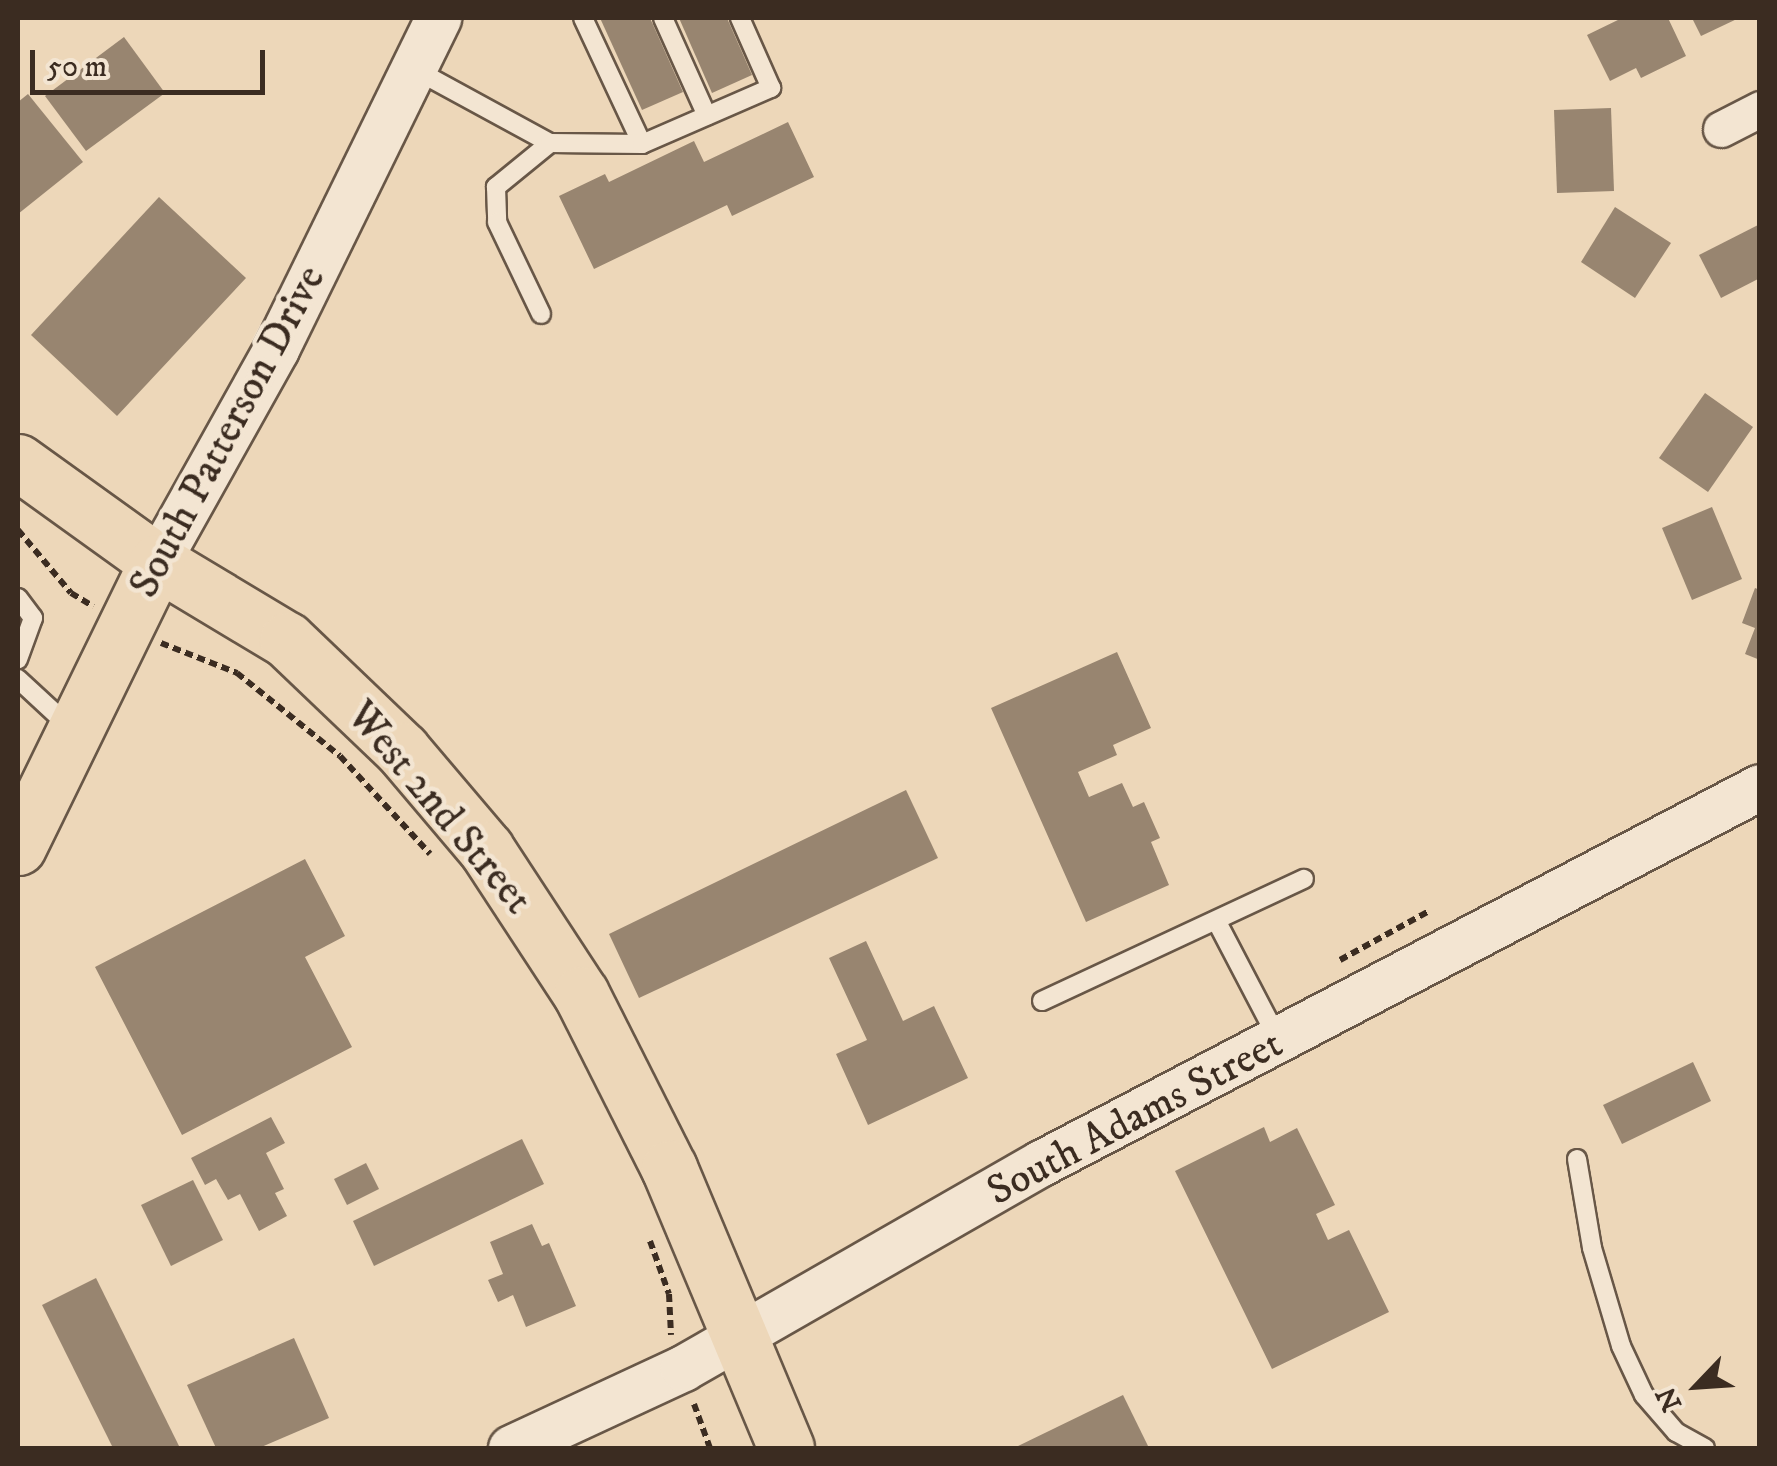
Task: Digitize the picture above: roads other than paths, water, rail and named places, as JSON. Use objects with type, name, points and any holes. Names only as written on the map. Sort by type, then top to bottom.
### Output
[{"type":"main road","name":"West 2nd Street","points":[[18,462],[157,562],[287,640],[402,750],[509,879],[582,994],[669,1168],[786,1448]]},
{"type":"main road","name":"South Patterson Drive","points":[[18,847],[157,562]]},
{"type":"street","name":"South Patterson Drive","points":[[157,562],[276,350],[438,18]]},
{"type":"street","points":[[1720,129],[1760,109]]},
{"type":"street","name":"South Adams Street","points":[[511,1448],[682,1368],[1041,1163],[1279,1042],[1760,787]]},
{"type":"lane","points":[[582,18],[642,144]]},
{"type":"lane","points":[[663,18],[707,116]]},
{"type":"lane","points":[[414,68],[550,143],[642,144],[771,88],[740,18]]},
{"type":"lane","points":[[541,314],[497,222],[496,187],[550,143]]},
{"type":"lane","points":[[18,598],[33,618],[18,659]]},
{"type":"lane","points":[[18,679],[74,731]]},
{"type":"lane","points":[[1042,1001],[1218,924],[1304,879]]},
{"type":"lane","points":[[1218,924],[1279,1042]]},
{"type":"lane","points":[[1576,1159],[1592,1248],[1621,1346],[1644,1395],[1676,1432],[1705,1448]]}]
